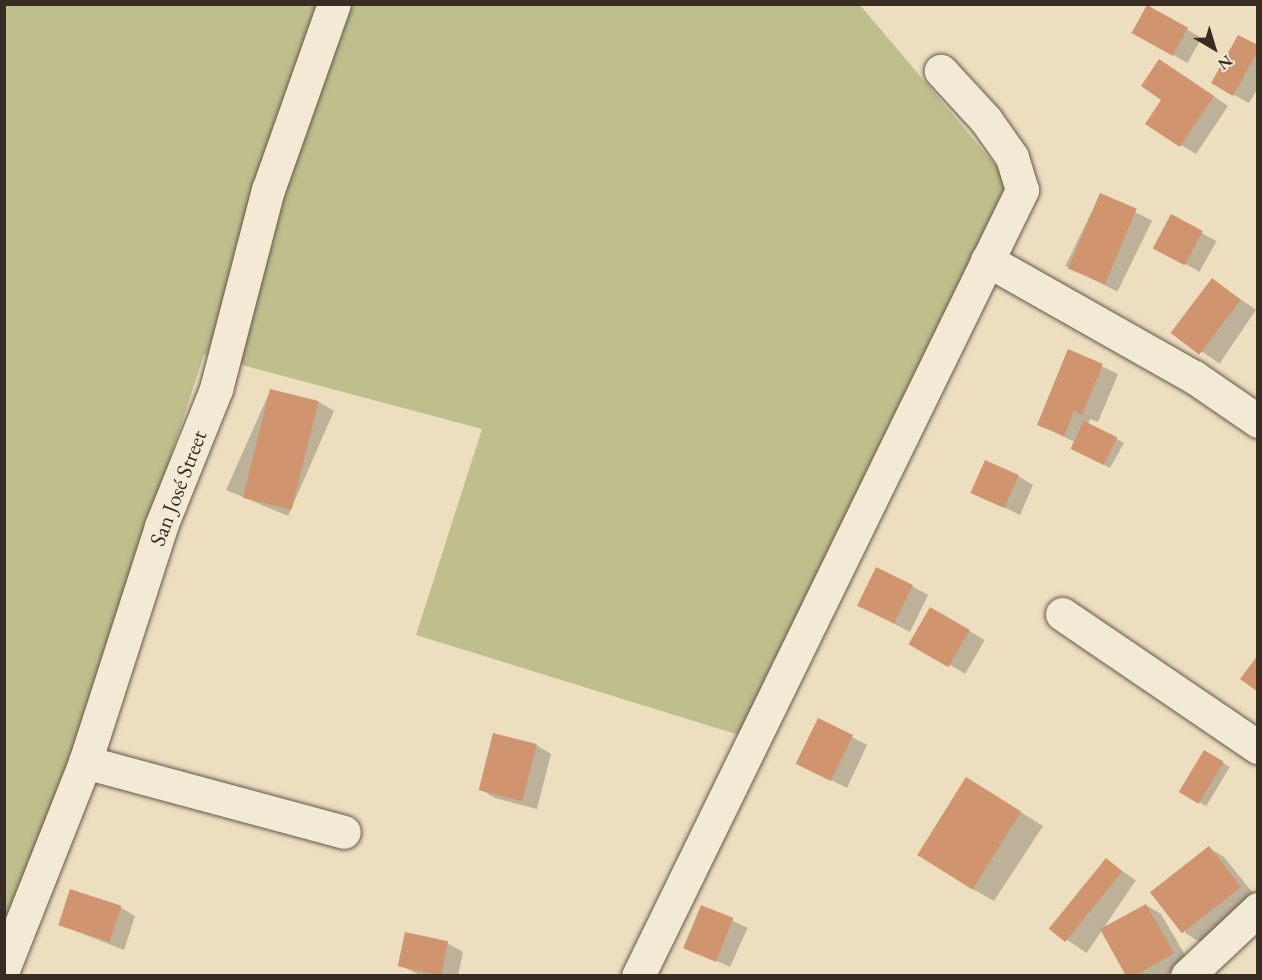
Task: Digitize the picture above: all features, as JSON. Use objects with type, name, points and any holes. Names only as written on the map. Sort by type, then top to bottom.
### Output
[{"type":"street","name":"San José Street","points":[[4,967],[85,762],[161,526],[216,389],[268,190],[334,4]]},
{"type":"street","points":[[639,975],[1022,190],[1012,157],[986,120],[941,70]]},
{"type":"street","points":[[987,260],[1194,377],[1257,421]]},
{"type":"street","points":[[1062,614],[1257,747]]},
{"type":"street","points":[[85,762],[344,832]]},
{"type":"street","points":[[1187,975],[1257,909]]},
{"type":"green space","points":[[5,5],[860,5],[1013,186],[739,735],[416,635],[482,429],[204,355],[5,961]]},
{"type":"building","points":[[1147,5],[1188,28],[1173,56],[1131,33]]},
{"type":"building","points":[[1238,35],[1258,45],[1258,51],[1233,96],[1211,83]]},
{"type":"building","points":[[1159,59],[1214,96],[1180,147],[1145,124],[1161,100],[1141,86]]},
{"type":"building","points":[[1100,193],[1137,209],[1105,284],[1068,268]]},
{"type":"building","points":[[1171,214],[1203,231],[1184,265],[1153,248]]},
{"type":"building","points":[[1212,278],[1241,300],[1199,355],[1170,333]]},
{"type":"building","points":[[1068,349],[1103,364],[1082,415],[1074,411],[1064,436],[1037,425]]},
{"type":"building","points":[[270,389],[319,401],[291,510],[243,498]]},
{"type":"building","points":[[1084,421],[1117,437],[1104,465],[1070,449]]},
{"type":"building","points":[[985,460],[1019,475],[1004,508],[970,493]]},
{"type":"building","points":[[876,567],[913,585],[894,624],[857,606]]},
{"type":"building","points":[[930,607],[970,630],[948,667],[908,644]]},
{"type":"building","points":[[1258,655],[1258,692],[1240,679]]},
{"type":"building","points":[[818,718],[853,735],[831,781],[796,764]]},
{"type":"building","points":[[493,733],[537,744],[522,801],[479,790]]},
{"type":"building","points":[[1204,750],[1224,762],[1198,804],[1179,792]]},
{"type":"building","points":[[966,777],[1021,811],[972,889],[917,855]]},
{"type":"building","points":[[1209,846],[1241,887],[1182,933],[1150,892]]},
{"type":"building","points":[[1106,858],[1122,871],[1065,942],[1049,929]]},
{"type":"building","points":[[70,889],[121,906],[110,942],[58,925]]},
{"type":"building","points":[[1146,904],[1174,953],[1135,976],[1126,976],[1100,929]]},
{"type":"building","points":[[701,905],[733,918],[716,962],[683,949]]},
{"type":"building","points":[[405,932],[448,941],[441,975],[398,966]]}]
